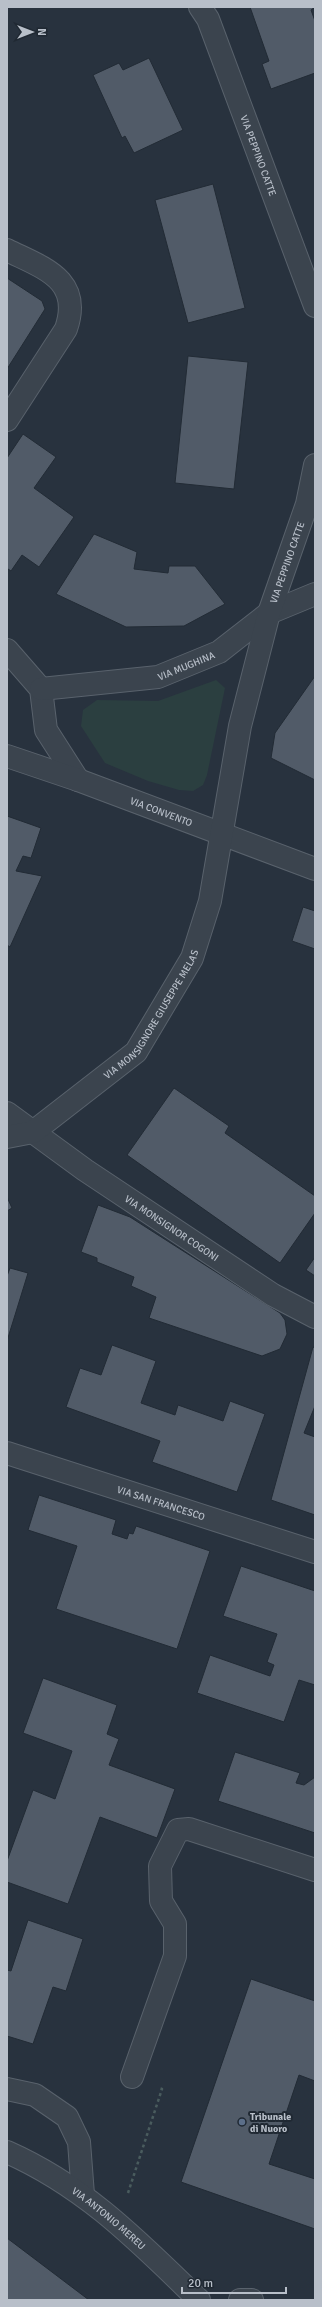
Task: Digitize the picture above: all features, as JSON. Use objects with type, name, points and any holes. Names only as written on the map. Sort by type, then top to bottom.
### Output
[{"type":"street","name":"VIA PEPPINO CATTE","points":[[200,7],[208,19],[315,306]]},
{"type":"street","points":[[7,250],[58,278],[64,286],[71,305],[66,329],[7,420]]},
{"type":"street","name":"VIA PEPPINO CATTE","points":[[222,836],[240,726],[269,613],[307,504],[315,465]]},
{"type":"street","name":"VIA MUGHINA","points":[[41,689],[158,678],[219,652],[269,613],[315,594]]},
{"type":"street","points":[[7,650],[41,689],[46,730],[78,780]]},
{"type":"street","name":"VIA CONVENTO","points":[[7,756],[78,780],[222,836],[315,869]]},
{"type":"street","name":"VIA MONSIGNORE GIUSEPPE MELAS","points":[[7,1137],[33,1132],[136,1052],[192,958],[210,901],[222,836]]},
{"type":"street","name":"VIA MONSIGNOR COGONI","points":[[7,1113],[85,1170],[273,1295],[315,1317]]},
{"type":"street","name":"VIA SAN FRANCESCO","points":[[7,1453],[315,1552]]},
{"type":"street","points":[[132,2077],[175,1956],[175,1924],[161,1901],[160,1866],[178,1830],[189,1829],[315,1870]]},
{"type":"street","points":[[7,2089],[35,2095],[67,2117],[79,2142],[83,2195]]},
{"type":"street","name":"VIA ANTONIO MEREU","points":[[7,2152],[40,2167],[83,2195],[118,2222],[199,2300]]},
{"type":"street","points":[[240,2300],[252,2300]]},
{"type":"path","points":[[134,2173],[153,2116]]},
{"type":"green space","points":[[216,680],[225,688],[207,775],[203,785],[193,791],[179,790],[148,781],[105,763],[81,726],[83,710],[97,700],[158,701]]},
{"type":"building","points":[[250,7],[315,7],[311,10],[315,21],[315,73],[271,89],[262,64],[269,61]]},
{"type":"building","points":[[149,58],[183,130],[134,153],[125,136],[122,138],[93,75],[119,63],[123,70]]},
{"type":"building","points":[[213,184],[245,308],[188,323],[155,200]]},
{"type":"building","points":[[7,278],[42,301],[45,309],[7,369]]},
{"type":"building","points":[[188,356],[248,362],[234,489],[175,483]]},
{"type":"building","points":[[23,434],[56,457],[34,488],[74,517],[39,567],[22,555],[11,571],[8,569],[7,570],[7,458]]},
{"type":"building","points":[[94,534],[137,552],[134,569],[168,573],[169,566],[195,566],[225,604],[184,626],[126,627],[56,594]]},
{"type":"building","points":[[315,676],[315,780],[271,758],[275,733]]},
{"type":"building","points":[[7,816],[41,828],[31,858],[23,856],[16,871],[42,876],[10,947],[7,945]]},
{"type":"building","points":[[303,907],[315,911],[315,949],[292,941]]},
{"type":"building","points":[[174,1088],[229,1126],[225,1133],[315,1196],[315,1213],[280,1263],[127,1155]]},
{"type":"building","points":[[7,1197],[12,1208],[7,1211]]},
{"type":"building","points":[[98,1205],[130,1217],[280,1313],[285,1320],[287,1334],[280,1349],[262,1356],[149,1318],[156,1297],[131,1286],[134,1277],[97,1262],[97,1258],[81,1252]]},
{"type":"building","points":[[315,1257],[315,1276],[306,1270]]},
{"type":"building","points":[[10,1268],[28,1273],[7,1341],[7,1276]]},
{"type":"building","points":[[112,1345],[156,1361],[141,1403],[175,1415],[178,1405],[223,1421],[230,1401],[265,1414],[237,1492],[152,1462],[160,1441],[66,1407],[80,1368],[101,1375]]},
{"type":"building","points":[[313,1347],[315,1348],[315,1406],[304,1433],[315,1437],[315,1515],[271,1500]]},
{"type":"building","points":[[39,1495],[116,1520],[112,1534],[127,1539],[129,1533],[133,1534],[136,1526],[210,1551],[177,1649],[56,1609],[77,1546],[28,1530]]},
{"type":"building","points":[[241,1566],[315,1591],[315,1685],[299,1680],[284,1722],[197,1693],[210,1655],[270,1676],[274,1665],[267,1662],[277,1634],[223,1616]]},
{"type":"building","points":[[43,1678],[117,1705],[107,1734],[119,1739],[109,1765],[175,1789],[157,1838],[100,1817],[68,1904],[7,1882],[7,1861],[33,1790],[55,1799],[72,1751],[23,1733]]},
{"type":"building","points":[[235,1752],[300,1773],[296,1783],[304,1785],[315,1777],[315,1833],[218,1801]]},
{"type":"building","points":[[28,1920],[83,1939],[66,1991],[53,1987],[33,2044],[7,2036],[7,1970],[11,1971]]},
{"type":"building","name":"Tribunale di Nuoro","points":[[251,1979],[315,2001],[315,2081],[299,2075],[269,2164],[315,2179],[315,2229],[181,2182]]},
{"type":"building","points":[[7,2238],[89,2300],[7,2300]]},
{"type":"place","name":"Tribunale di Nuoro","points":[[242,2122]]}]
